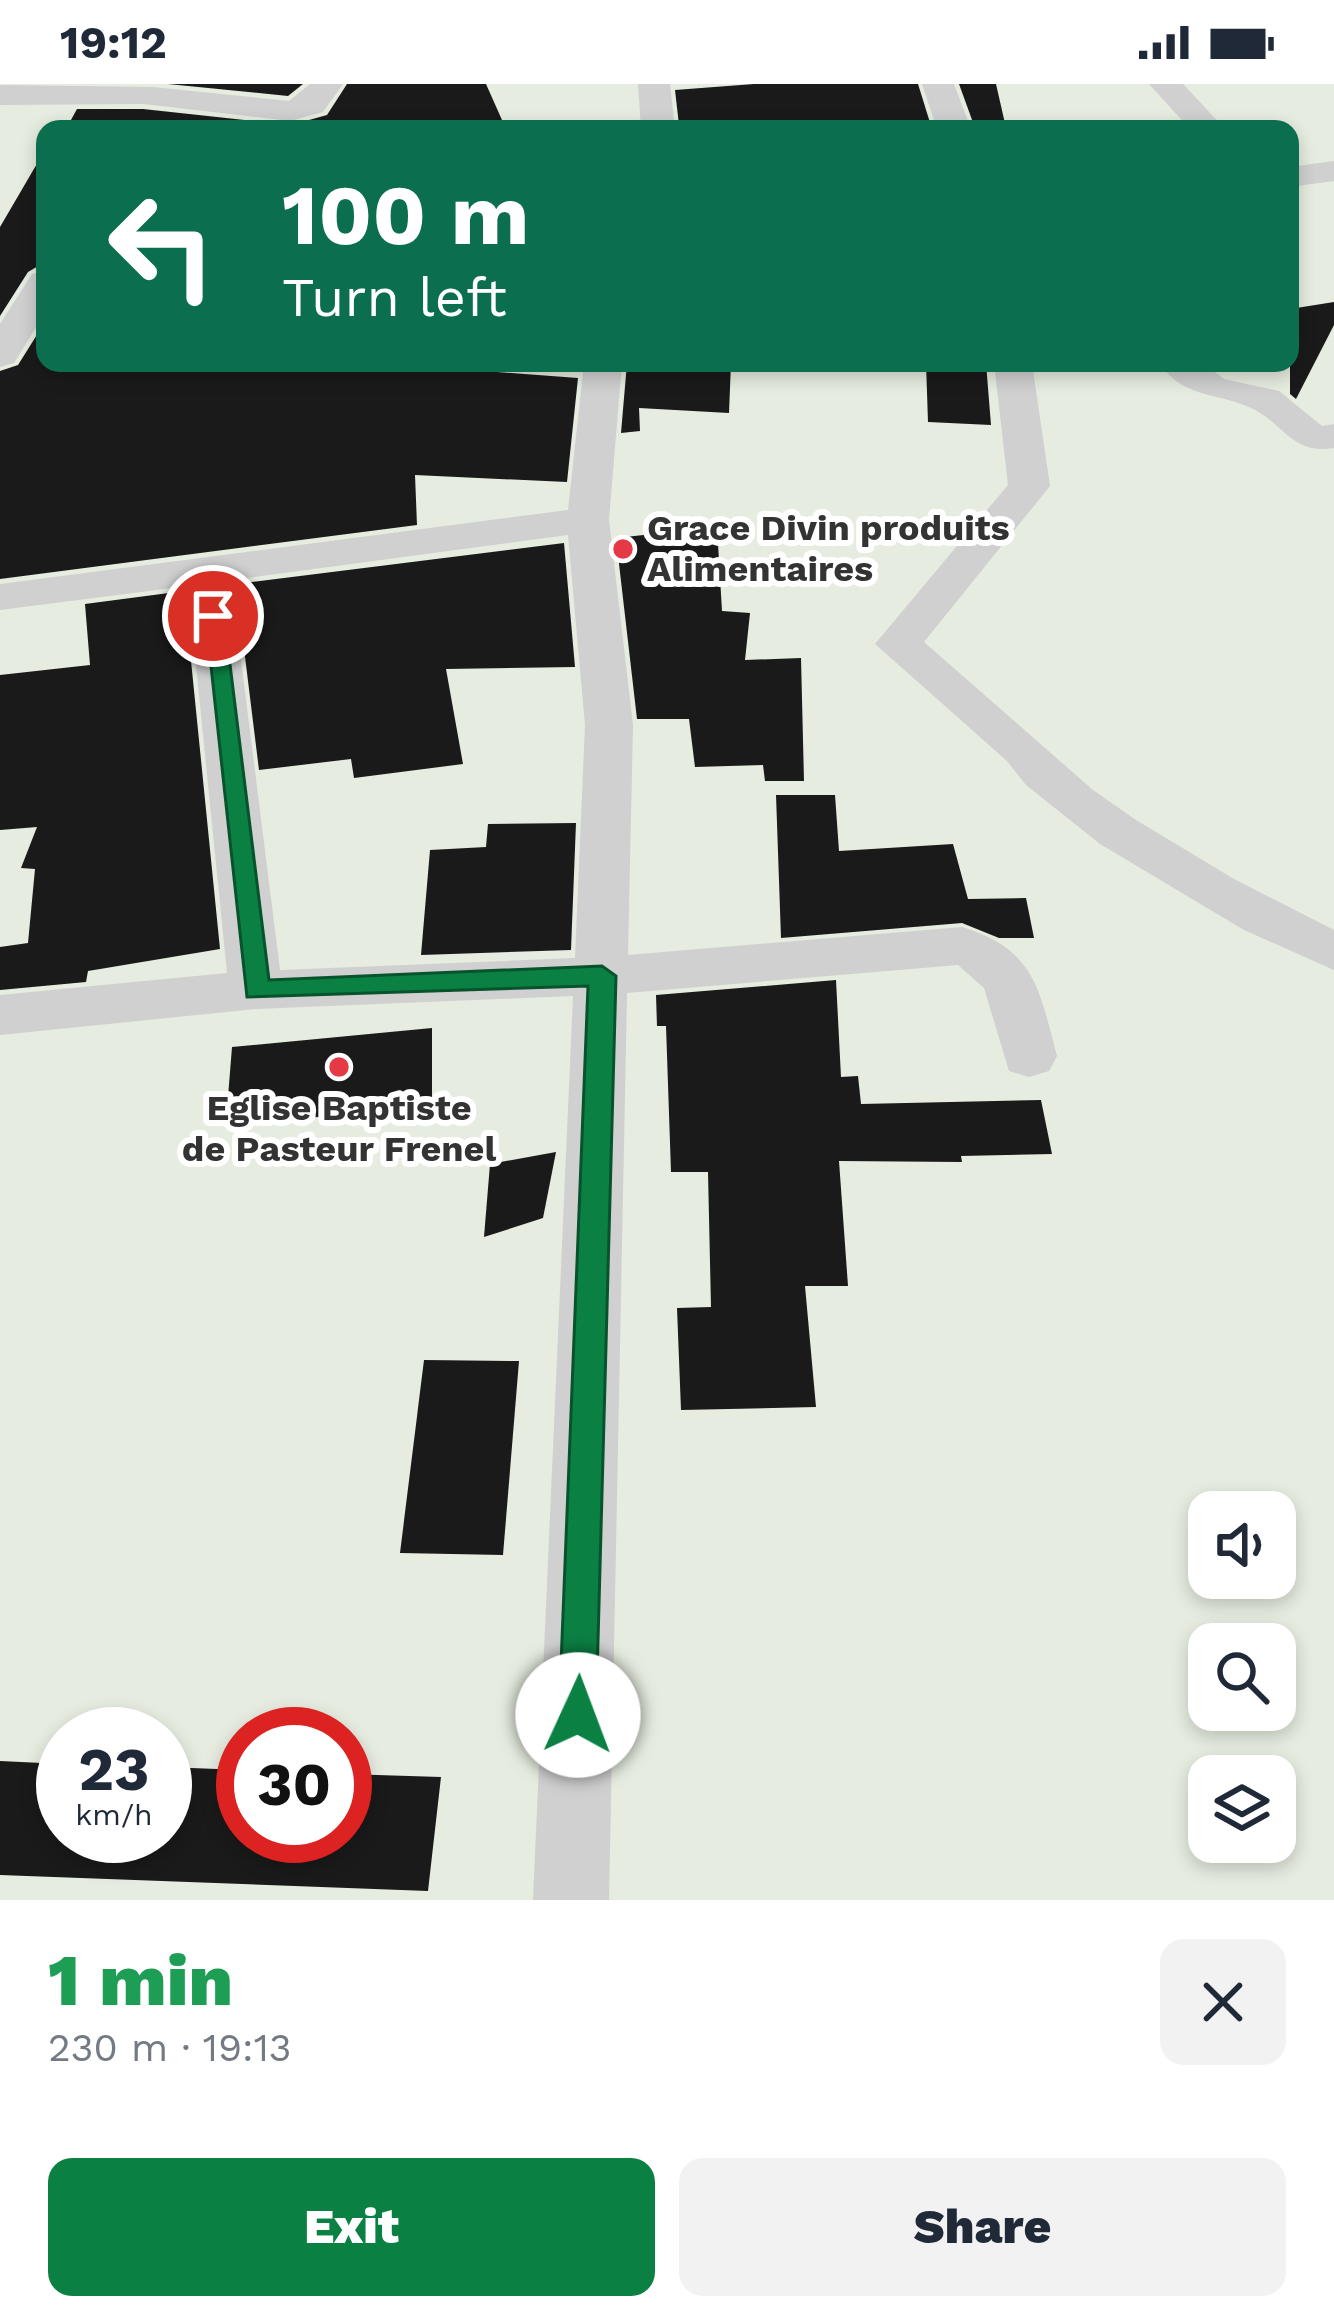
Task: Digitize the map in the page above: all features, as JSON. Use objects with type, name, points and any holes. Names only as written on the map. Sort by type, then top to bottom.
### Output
[{"type":"street","points":[[0,95],[148,92],[290,111],[311,105],[327,84]]},
{"type":"street","points":[[654,84],[657,120]]},
{"type":"street","points":[[938,84],[951,120]]},
{"type":"street","points":[[1165,84],[1199,120]]},
{"type":"street","points":[[128,120],[148,92]]},
{"type":"street","points":[[1299,176],[1334,171]]},
{"type":"street","points":[[21,339],[36,303]]},
{"type":"street","points":[[571,1900],[610,725],[589,520],[602,372]]},
{"type":"street","points":[[1014,372],[1029,486],[898,644],[1024,750],[1034,768],[1100,817],[1166,862],[1334,951]]},
{"type":"street","points":[[1190,372],[1211,388],[1265,399],[1314,439],[1334,436]]},
{"type":"street","points":[[0,597],[589,520]]},
{"type":"street","points":[[208,569],[256,990]]},
{"type":"street","points":[[0,1015],[256,990],[602,976],[962,946],[990,954],[1006,975],[1029,1057]]},
{"type":"shaded area","points":[[0,84],[1334,84],[1334,1900],[0,1900]]},
{"type":"building","points":[[168,84],[303,84],[288,96]]},
{"type":"building","points":[[347,84],[486,84],[502,120],[309,120],[327,115]]},
{"type":"building","points":[[754,84],[918,84],[929,120],[678,120],[675,90]]},
{"type":"building","points":[[959,84],[996,84],[1004,120],[972,120]]},
{"type":"building","points":[[77,109],[143,109],[245,120],[71,120]]},
{"type":"building","points":[[36,165],[36,267],[28,272],[0,316],[0,227]]},
{"type":"building","points":[[1334,302],[1334,325],[1296,399],[1290,394],[1290,372],[1299,372],[1299,308]]},
{"type":"building","points":[[36,336],[36,372],[498,372],[578,378],[567,482],[415,475],[417,525],[0,579],[0,371],[18,365]]},
{"type":"building","points":[[626,372],[731,372],[729,413],[639,408],[640,431],[621,433]]},
{"type":"building","points":[[926,372],[987,372],[991,425],[928,422]]},
{"type":"building","points":[[717,527],[722,611],[750,613],[745,660],[801,658],[804,781],[765,781],[763,765],[695,767],[689,719],[637,719],[616,538]]},
{"type":"building","points":[[564,543],[575,667],[446,669],[463,764],[354,778],[351,759],[259,770],[236,584]]},
{"type":"building","points":[[184,591],[220,949],[88,971],[86,982],[0,990],[0,947],[28,943],[35,869],[21,868],[37,827],[0,830],[0,675],[90,665],[85,604]]},
{"type":"building","points":[[776,795],[835,795],[839,851],[953,844],[968,899],[1026,898],[1034,938],[999,938],[962,923],[781,938]]},
{"type":"building","points":[[576,823],[571,950],[421,955],[430,850],[486,847],[488,824]]},
{"type":"building","points":[[836,980],[841,1077],[858,1076],[861,1104],[1041,1100],[1052,1154],[961,1156],[962,1162],[839,1161],[848,1286],[805,1286],[816,1407],[681,1410],[677,1308],[711,1307],[708,1172],[671,1172],[666,1026],[657,1026],[656,995]]},
{"type":"building","points":[[432,1028],[432,1111],[226,1122],[232,1047]]},
{"type":"building","points":[[556,1152],[543,1218],[484,1237],[490,1164]]},
{"type":"building","points":[[424,1360],[519,1361],[503,1555],[400,1553]]},
{"type":"building","points":[[0,1761],[36,1763],[36,1863],[192,1863],[192,1768],[216,1769],[216,1863],[372,1863],[372,1775],[441,1777],[428,1891],[0,1875]]},
{"type":"place","name":"Grace Divin produits Alimentaires","points":[[623,549]]},
{"type":"place","name":"Eglise Baptiste de Pasteur Frenel","points":[[339,1067]]},
{"type":"route","points":[[213,616],[256,990],[602,976],[578,1715]]}]
